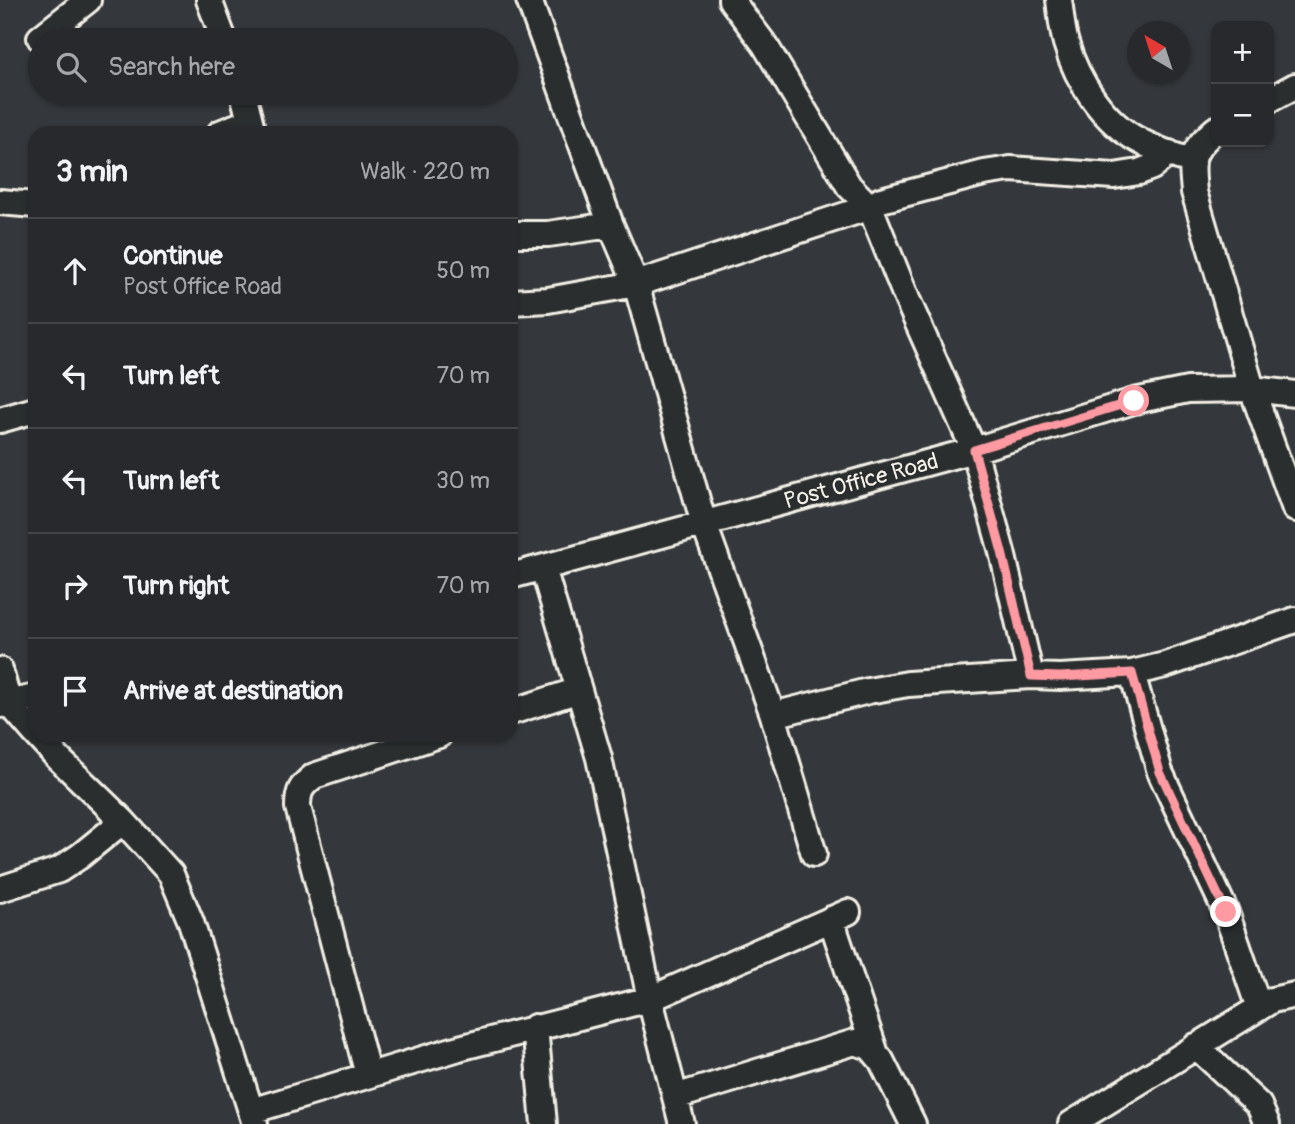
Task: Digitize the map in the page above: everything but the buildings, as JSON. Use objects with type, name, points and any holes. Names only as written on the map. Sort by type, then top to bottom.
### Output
[{"type":"street","points":[[53,28],[88,0]]},
{"type":"street","points":[[209,0],[220,28]]},
{"type":"street","points":[[529,0],[611,225],[636,284],[704,524],[773,715],[814,853]]},
{"type":"street","points":[[731,0],[765,45],[849,186],[870,207],[974,450],[1002,552],[1031,676]]},
{"type":"street","points":[[1059,0],[1065,41],[1090,96],[1116,125],[1138,140],[1180,158],[1194,192],[1252,389],[1295,509]]},
{"type":"street","points":[[1274,97],[1295,86]]},
{"type":"street","points":[[246,105],[251,126]]},
{"type":"street","points":[[518,302],[548,300],[636,284],[870,207],[881,200],[984,173],[1010,169],[1114,176],[1152,167],[1180,158],[1211,133]]},
{"type":"street","points":[[0,202],[28,204]]},
{"type":"street","points":[[518,234],[548,234],[611,225]]},
{"type":"street","name":"Post Office Road","points":[[518,574],[974,450],[1134,401],[1188,390],[1252,389],[1295,394]]},
{"type":"street","points":[[0,420],[28,412]]},
{"type":"street","points":[[542,568],[599,758],[650,999],[682,1124]]},
{"type":"street","points":[[773,715],[868,691],[908,684],[1132,673],[1295,620]]},
{"type":"street","points":[[0,670],[4,704],[28,726]]},
{"type":"street","points":[[1132,673],[1160,772],[1226,912],[1259,1008]]},
{"type":"street","points":[[518,710],[579,690]]},
{"type":"street","points":[[4,704],[28,699]]},
{"type":"street","points":[[43,742],[123,821],[171,874],[191,922],[253,1117],[368,1076],[535,1027],[650,999],[840,916],[876,1054]]},
{"type":"street","points":[[368,1076],[298,807],[298,793],[314,776],[418,742]]},
{"type":"street","points":[[0,889],[60,870],[123,821]]},
{"type":"street","points":[[1071,1124],[1272,1000],[1295,995]]},
{"type":"street","points":[[535,1027],[544,1124]]},
{"type":"street","points":[[675,1097],[855,1042],[870,1047],[876,1054],[913,1124]]},
{"type":"street","points":[[1196,1046],[1259,1105],[1267,1124]]},
{"type":"route","points":[[1134,401],[974,450],[1002,552],[1031,676],[1132,673],[1160,772],[1226,912]]}]
